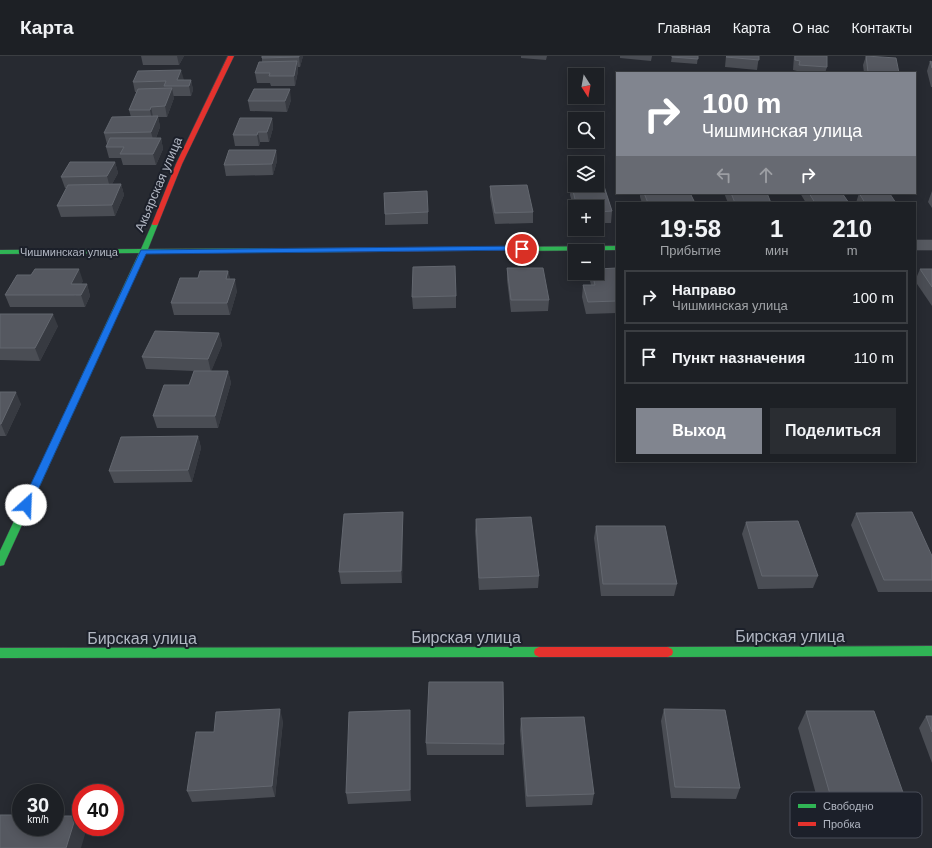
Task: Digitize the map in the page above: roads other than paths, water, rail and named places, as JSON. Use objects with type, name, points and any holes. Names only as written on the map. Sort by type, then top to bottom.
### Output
[{"type":"street","name":"Акьярская улица","points":[[0,562],[143,252],[179,164],[231,56]]},
{"type":"street","points":[[916,246],[932,245]]},
{"type":"street","name":"Чишминская улица","points":[[0,252],[616,248]]},
{"type":"street","name":"Бирская улица","points":[[0,653],[932,651]]}]
